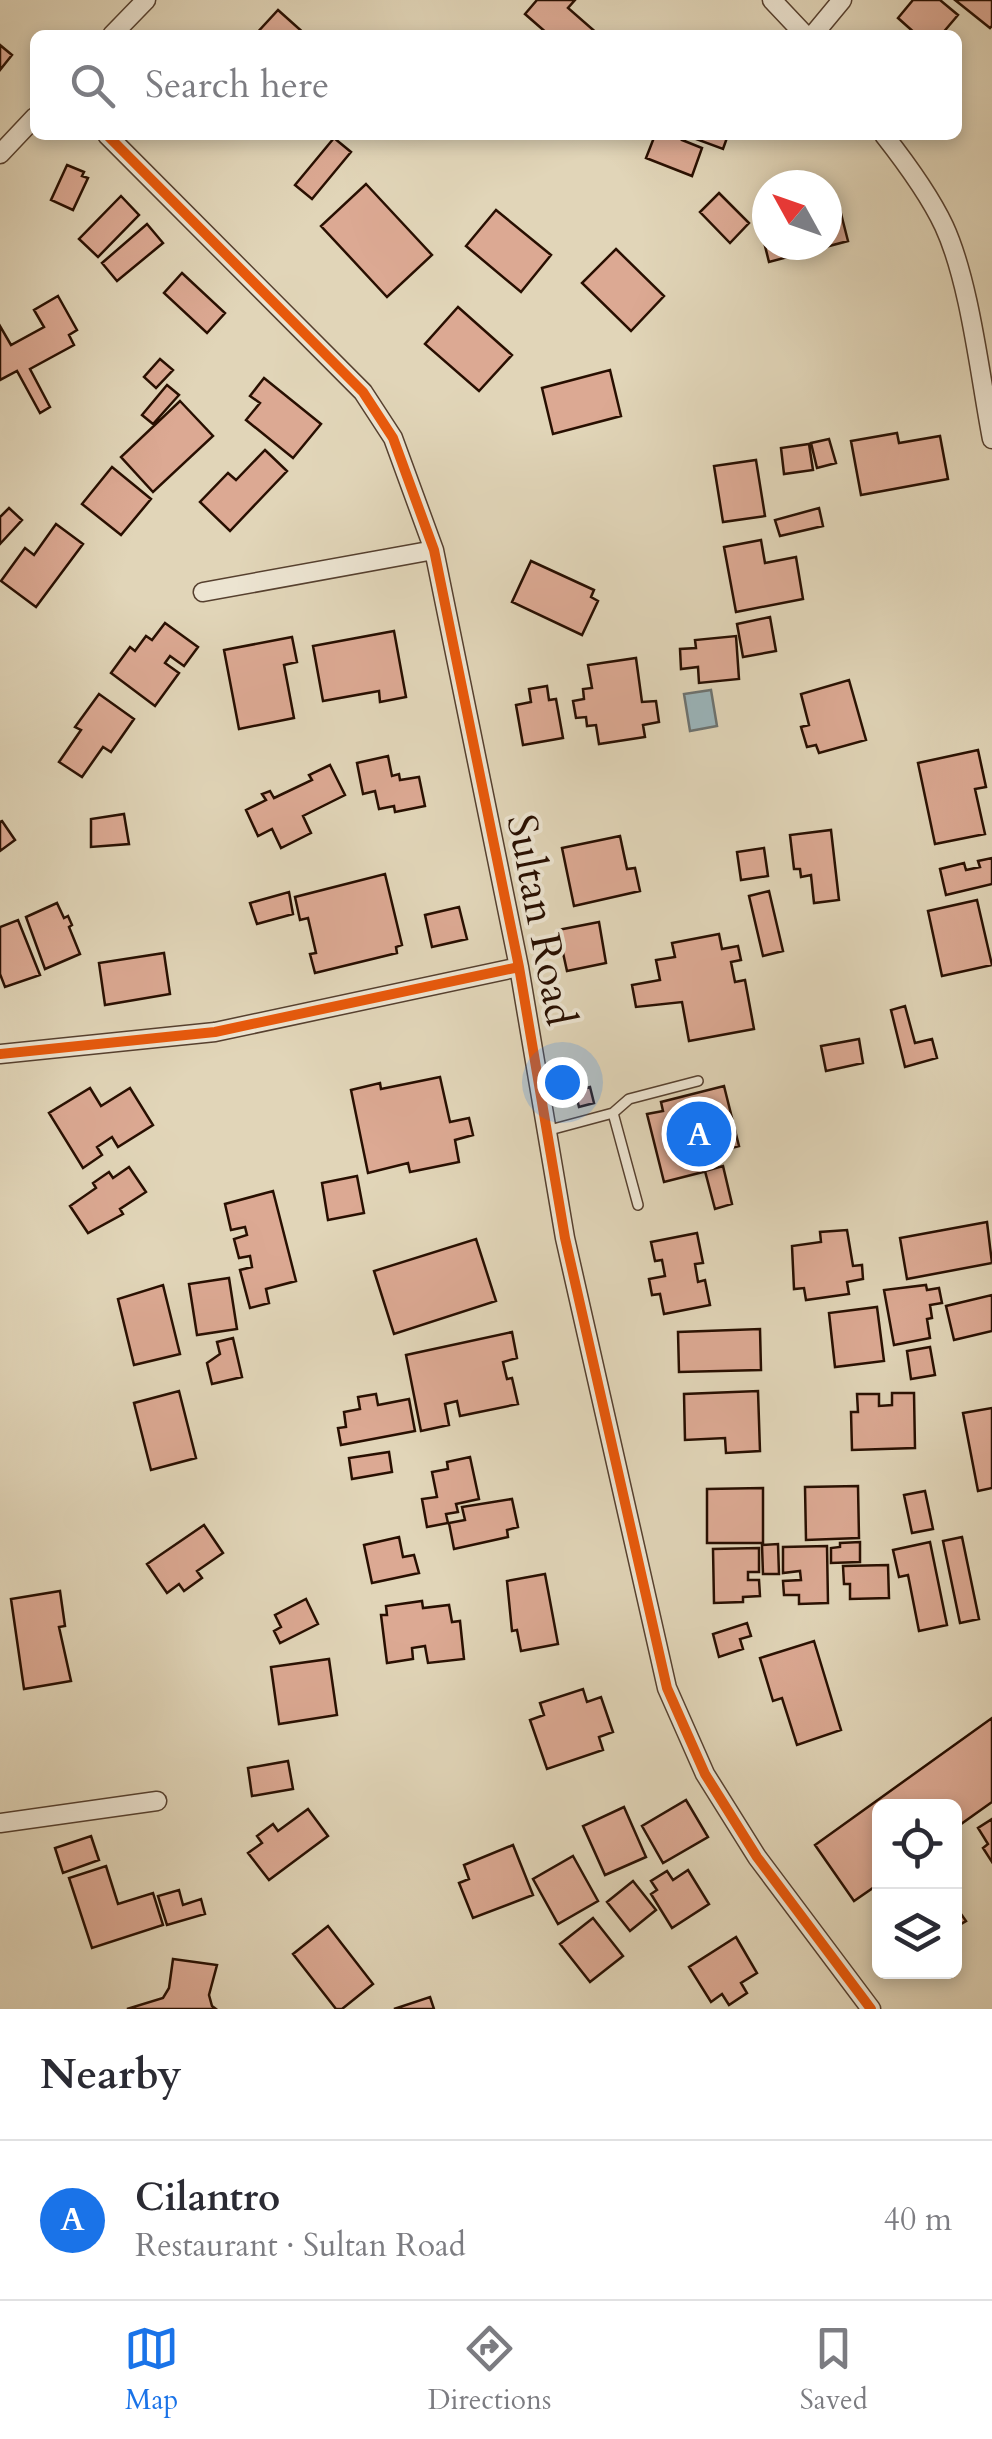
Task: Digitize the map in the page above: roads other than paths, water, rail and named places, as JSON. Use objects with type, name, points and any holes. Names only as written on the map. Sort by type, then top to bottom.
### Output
[{"type":"street","points":[[117,30],[146,0]]},
{"type":"street","points":[[772,0],[800,30]]},
{"type":"street","points":[[817,30],[842,0]]},
{"type":"street","points":[[0,154],[30,122]]},
{"type":"street","name":"Sultan Road","points":[[113,140],[363,392],[393,438],[434,550],[519,967],[566,1238],[667,1688],[705,1774],[756,1856],[871,2009]]},
{"type":"street","points":[[887,140],[944,226],[962,284],[992,439]]},
{"type":"street","points":[[203,592],[434,550]]},
{"type":"street","points":[[0,1034],[5,1053],[215,1032],[519,967]]},
{"type":"street","points":[[0,1823],[157,1801]]},
{"type":"lane","points":[[546,1131],[614,1113],[629,1100],[698,1081]]},
{"type":"lane","points":[[614,1113],[638,1205]]},
{"type":"water","points":[[711,690],[717,726],[690,731],[684,694]]},
{"type":"place","name":"Cilantro","points":[[699,1134]]}]
